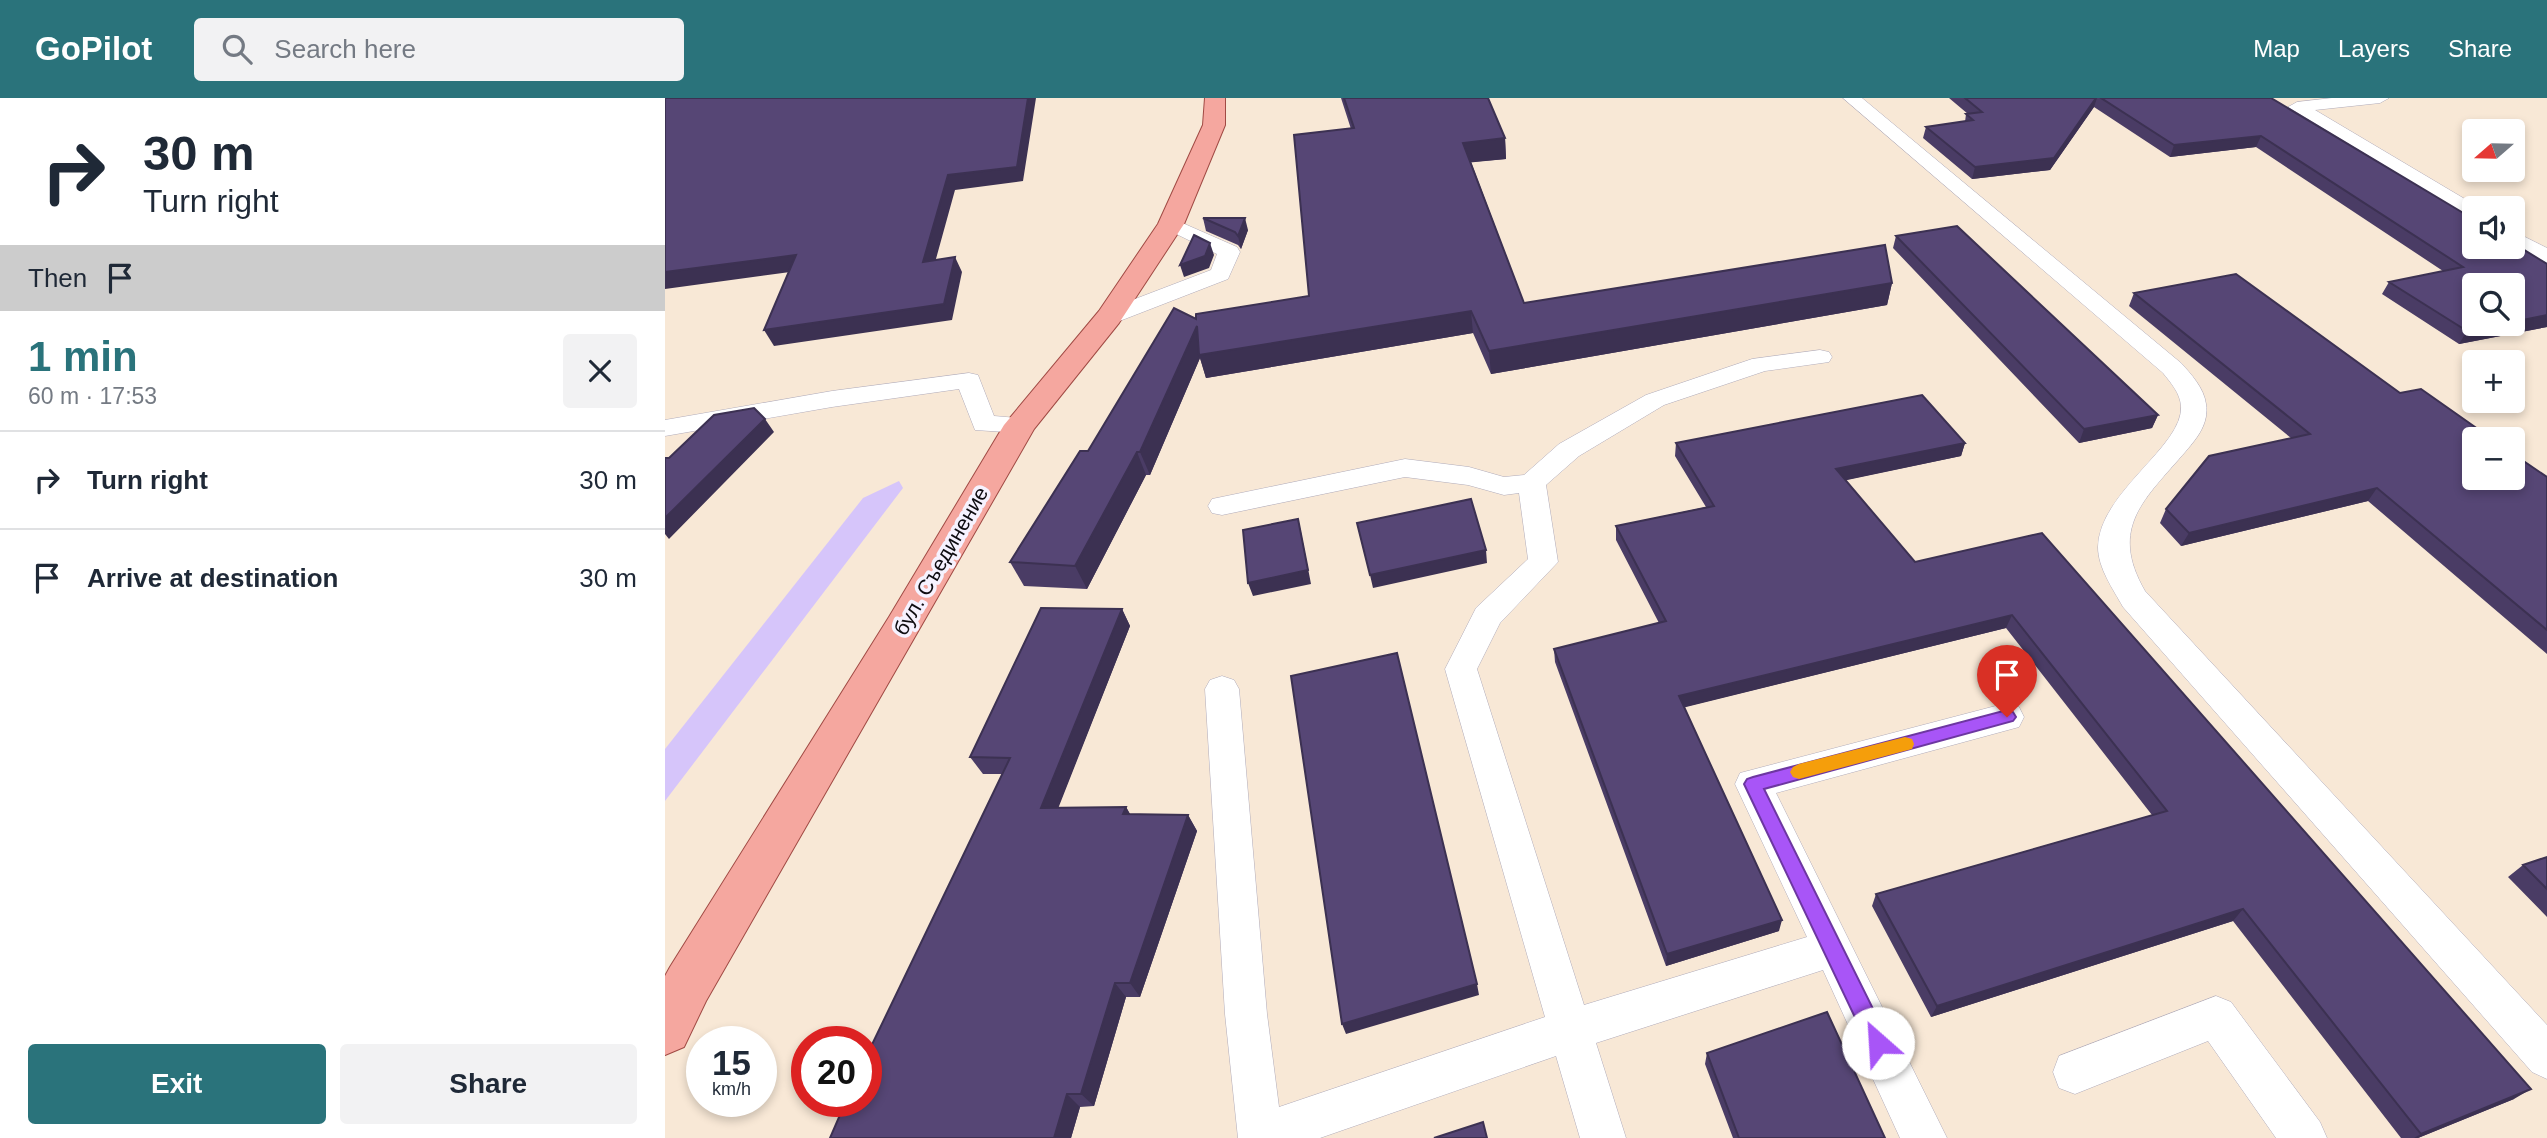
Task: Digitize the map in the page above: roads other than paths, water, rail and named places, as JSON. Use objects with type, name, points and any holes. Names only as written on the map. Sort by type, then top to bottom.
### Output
[{"type":"main road","name":"бул. Съединение","points":[[665,1029],[688,984],[903,627],[1020,425],[1109,317],[1171,224],[1214,125],[1215,98]]},
{"type":"lane","points":[[1852,98],[2172,368],[2186,384],[2194,400],[2195,417],[2188,432],[2120,519],[2113,547],[2119,571],[2134,599],[2547,1056]]},
{"type":"lane","points":[[2381,98],[2297,107],[2462,206]]},
{"type":"lane","points":[[1109,317],[1220,274],[1229,252],[1171,224]]},
{"type":"lane","points":[[2525,244],[2547,257]]},
{"type":"lane","points":[[1222,506],[1405,468],[1469,476],[1504,486],[1532,483],[1569,450],[1655,400],[1761,364],[1820,357]]},
{"type":"lane","points":[[665,428],[832,399],[969,380],[984,424],[1020,425]]},
{"type":"lane","points":[[1532,483],[1543,562],[1487,616],[1461,669],[1602,1138]]},
{"type":"lane","points":[[1223,689],[1247,1014],[1260,1136],[1571,1030],[1833,948]]},
{"type":"lane","points":[[1924,1138],[1753,784],[2007,717]]},
{"type":"lane","points":[[2075,1072],[2216,1017],[2304,1138]]}]
